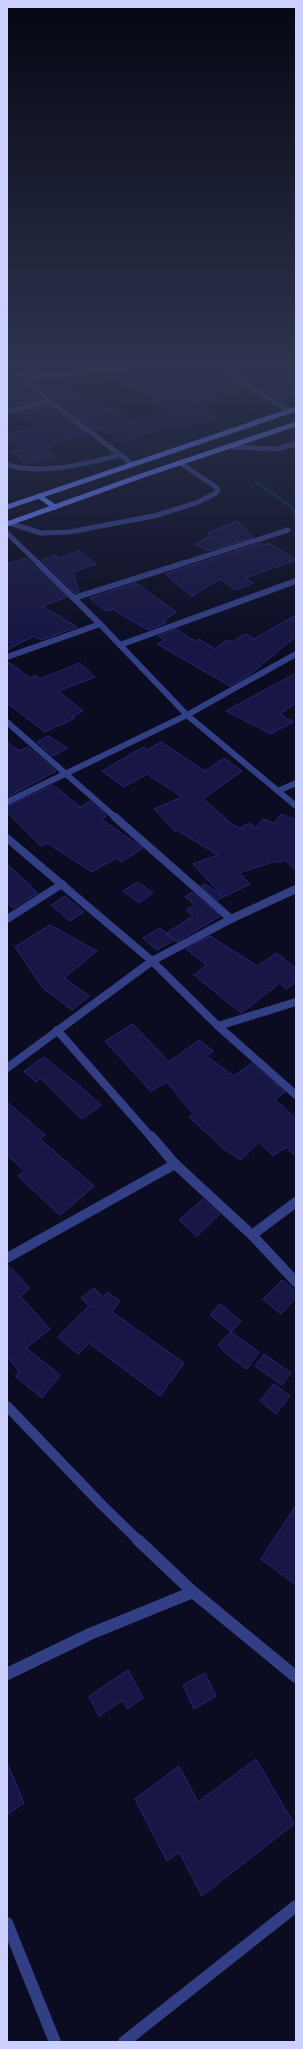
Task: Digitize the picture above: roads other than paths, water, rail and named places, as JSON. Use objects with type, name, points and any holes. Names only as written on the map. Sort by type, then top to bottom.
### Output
[{"type":"main road","points":[[7,507],[148,459]]},
{"type":"main road","points":[[8,524],[194,459]]},
{"type":"main road","points":[[39,496],[55,507]]},
{"type":"street","points":[[7,466],[26,470],[52,468],[101,459]]},
{"type":"street","points":[[125,459],[132,464]]},
{"type":"street","points":[[8,524],[41,533],[69,532],[154,516],[196,503],[216,493],[218,490],[216,487],[180,463]]},
{"type":"street","points":[[74,598],[288,530]]},
{"type":"street","points":[[7,533],[100,624],[187,715],[296,806]]},
{"type":"street","points":[[120,645],[296,581]]},
{"type":"street","points":[[7,657],[100,624]]},
{"type":"street","points":[[7,802],[187,715],[296,654]]},
{"type":"street","points":[[7,722],[64,774],[231,919]]},
{"type":"street","points":[[278,791],[296,783]]},
{"type":"street","points":[[7,838],[152,962],[218,1026],[296,1095]]},
{"type":"street","points":[[7,919],[62,884]]},
{"type":"street","points":[[7,1068],[152,962],[231,919],[296,889]]},
{"type":"street","points":[[218,1026],[296,1002]]},
{"type":"street","points":[[57,1030],[175,1164],[252,1235],[296,1282]]},
{"type":"street","points":[[7,1258],[175,1164]]},
{"type":"street","points":[[252,1235],[296,1202]]},
{"type":"street","points":[[7,1406],[102,1505],[193,1592],[296,1677]]},
{"type":"street","points":[[7,1674],[90,1634],[193,1592]]},
{"type":"street","points":[[124,2042],[296,1906]]},
{"type":"street","points":[[7,1923],[55,2042]]},
{"type":"waterway","points":[[256,482],[292,507],[296,516]]}]
